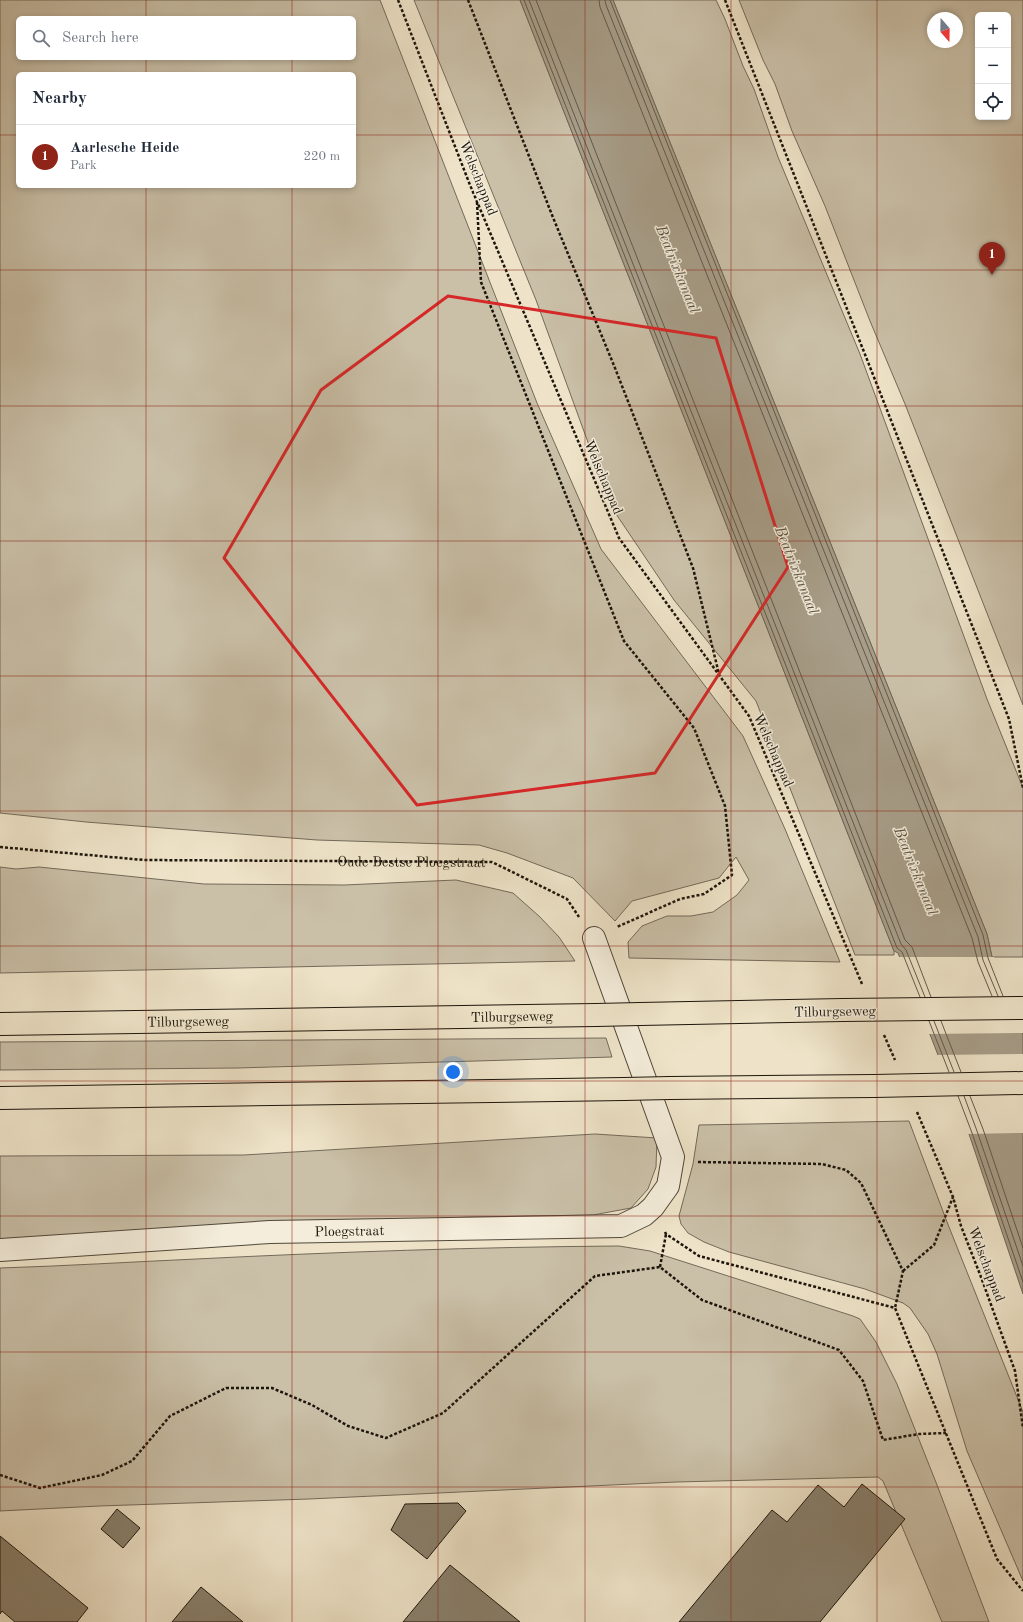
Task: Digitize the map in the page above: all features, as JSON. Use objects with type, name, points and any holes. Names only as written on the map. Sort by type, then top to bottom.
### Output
[{"type":"highway","name":"Tilburgseweg","points":[[0,1024],[1023,1008]]},
{"type":"highway","points":[[0,1098],[1023,1084]]},
{"type":"street","name":"Ploegstraat","points":[[0,1250],[270,1232],[621,1226],[644,1215],[653,1207],[668,1186],[673,1157],[594,938]]},
{"type":"path","name":"Welschappad","points":[[398,0],[477,200],[619,538],[749,716],[804,844],[840,934]]},
{"type":"path","points":[[468,0],[552,215],[615,368],[692,568],[719,675]]},
{"type":"path","points":[[725,0],[1009,719],[1023,788]]},
{"type":"path","points":[[477,200],[481,282],[624,641],[694,728],[725,806],[732,875],[704,894],[680,899],[594,938]]},
{"type":"path","name":"Oude Bestse Ploegstraat","points":[[0,847],[144,860],[492,862],[567,899],[594,938]]},
{"type":"path","name":"Welschappad","points":[[927,1134],[953,1197],[961,1226],[982,1277],[1015,1371],[1023,1428]]},
{"type":"path","points":[[693,1162],[822,1164],[846,1170],[861,1183],[903,1271],[896,1308],[997,1560],[1023,1591]]},
{"type":"path","points":[[903,1271],[934,1245],[953,1197]]},
{"type":"path","points":[[653,1207],[666,1234],[699,1256],[896,1308]]},
{"type":"path","points":[[660,1267],[666,1234]]},
{"type":"path","points":[[0,1475],[40,1488],[102,1475],[132,1461],[170,1416],[226,1388],[272,1388],[312,1405],[348,1426],[386,1438],[443,1413],[595,1276],[660,1267],[702,1300],[839,1350],[863,1381],[883,1440],[919,1434],[946,1433]]},
{"type":"highlighted area","points":[[448,296],[716,338],[788,567],[655,773],[417,805],[224,558],[321,390]]},
{"type":"shaded area","points":[[0,0],[380,0],[537,403],[601,549],[743,736],[785,829],[840,962],[629,958],[628,942],[642,926],[667,916],[691,916],[713,912],[737,895],[749,880],[736,857],[719,878],[632,901],[615,921],[573,878],[507,853],[479,845],[317,840],[86,822],[0,813]]},
{"type":"shaded area","points":[[414,0],[520,0],[894,951],[894,955],[855,955],[756,701],[674,600],[612,508],[536,300]]},
{"type":"shaded area","points":[[613,0],[716,0],[725,19],[743,66],[754,89],[778,157],[860,354],[987,699],[1023,788],[1023,957],[992,957],[987,934]]},
{"type":"shaded area","points":[[739,0],[1023,0],[1023,705],[905,404],[870,321],[825,206],[792,131],[775,84],[763,60]]},
{"type":"shaded area","points":[[0,867],[16,869],[39,867],[204,884],[344,885],[456,880],[513,893],[540,917],[559,937],[575,961],[0,973]]},
{"type":"shaded area","points":[[606,1038],[612,1057],[238,1068],[0,1070],[0,1042]]},
{"type":"shaded area","points":[[909,1121],[947,1222],[1023,1412],[1023,1581],[967,1451],[937,1354],[928,1334],[910,1308],[903,1303],[865,1289],[729,1252],[704,1242],[688,1233],[681,1224],[679,1216],[693,1164],[699,1125]]},
{"type":"shaded area","points":[[595,1134],[657,1138],[656,1167],[648,1189],[631,1208],[593,1215],[471,1217],[243,1226],[0,1242],[0,1156],[244,1155]]},
{"type":"shaded area","points":[[619,1246],[650,1251],[860,1319],[876,1342],[897,1384],[989,1622],[942,1622],[883,1481],[878,1477],[676,1482],[309,1499],[0,1511],[0,1268],[355,1252],[513,1247]]},
{"type":"water","name":"Beatrixkanaal","points":[[520,0],[613,0],[987,934],[992,957],[1023,1035],[1023,1294],[969,1134],[898,953],[894,951]]},
{"type":"pier","points":[[898,957],[994,957],[1023,1029],[1023,1033],[928,1034]]},
{"type":"pier","points":[[1023,1054],[1023,1133],[966,1134],[936,1055]]},
{"type":"building","points":[[862,1484],[905,1519],[820,1622],[679,1622],[772,1510],[787,1522],[818,1485],[844,1507]]},
{"type":"building","points":[[458,1503],[466,1511],[427,1559],[391,1530],[405,1504]]},
{"type":"building","points":[[117,1509],[140,1528],[123,1548],[101,1529]]},
{"type":"building","points":[[0,1536],[88,1608],[77,1622],[15,1622],[2,1611],[0,1614]]},
{"type":"building","points":[[450,1565],[520,1622],[403,1622]]},
{"type":"building","points":[[201,1587],[243,1622],[172,1622]]},
{"type":"place","name":"Aarlesche Heide","points":[[992,275]]}]
